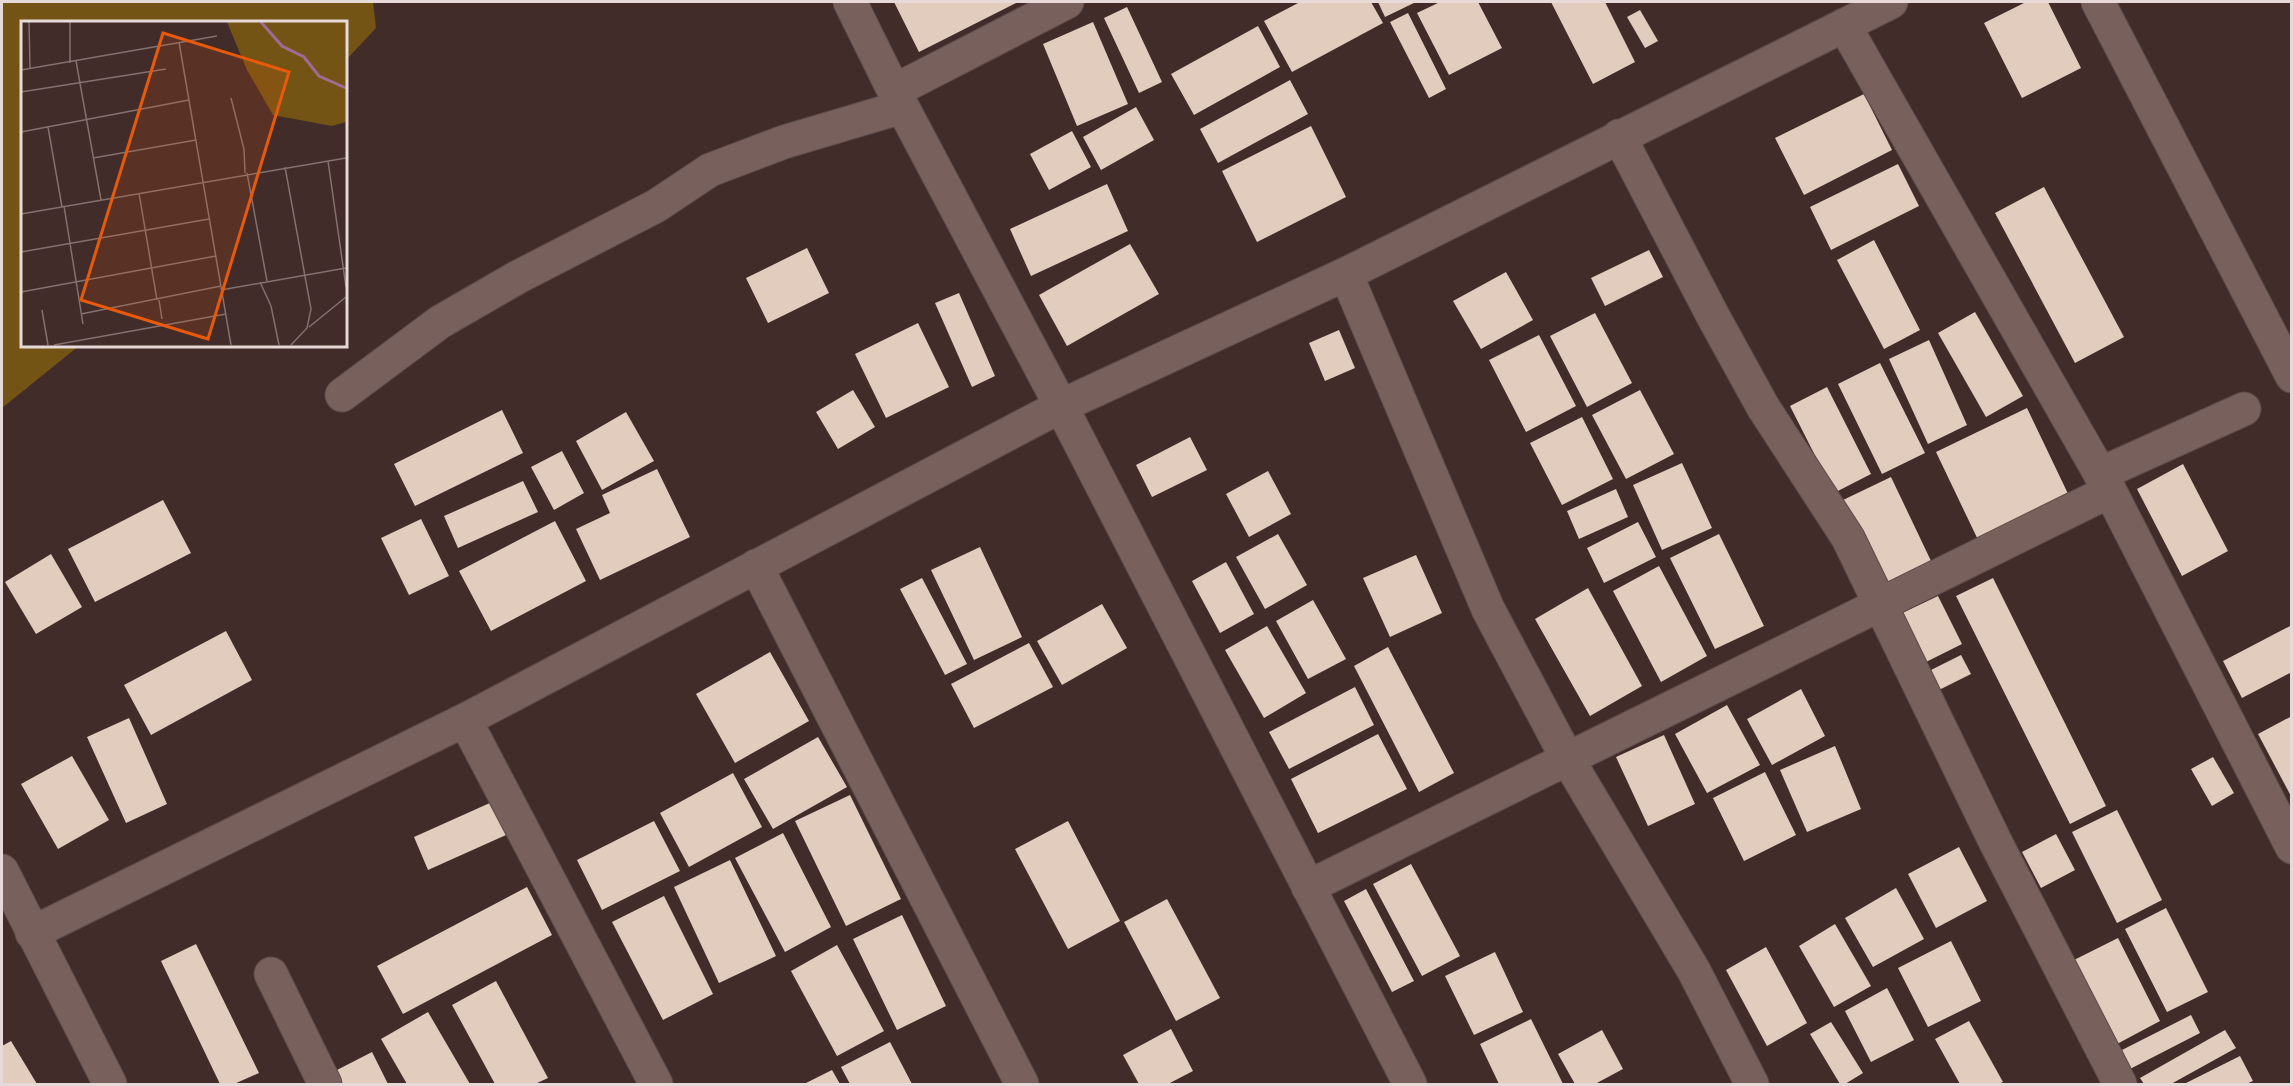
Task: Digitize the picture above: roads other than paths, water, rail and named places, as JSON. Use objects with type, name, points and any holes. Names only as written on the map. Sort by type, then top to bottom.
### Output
[{"type":"street","points":[[850,2],[898,99],[1061,406],[1410,1084]]},
{"type":"street","points":[[342,395],[440,322],[518,277],[657,206],[710,170],[898,99],[1067,2]]},
{"type":"street","points":[[2098,2],[2292,376]]},
{"type":"street","points":[[32,933],[465,720],[1061,406],[1346,274],[1844,25],[1880,4]]},
{"type":"street","points":[[1844,25],[2105,483],[2292,847]]},
{"type":"street","points":[[1619,136],[1758,397],[1848,538],[1995,841],[2120,1084]]},
{"type":"street","points":[[1346,274],[1402,411],[1488,609],[1567,758],[1694,971],[1752,1084]]},
{"type":"street","points":[[1308,887],[1881,605],[2244,409]]},
{"type":"street","points":[[756,567],[1022,1084]]},
{"type":"street","points":[[465,720],[656,1084]]},
{"type":"street","points":[[2,871],[110,1084]]},
{"type":"street","points":[[271,974],[325,1084]]}]
